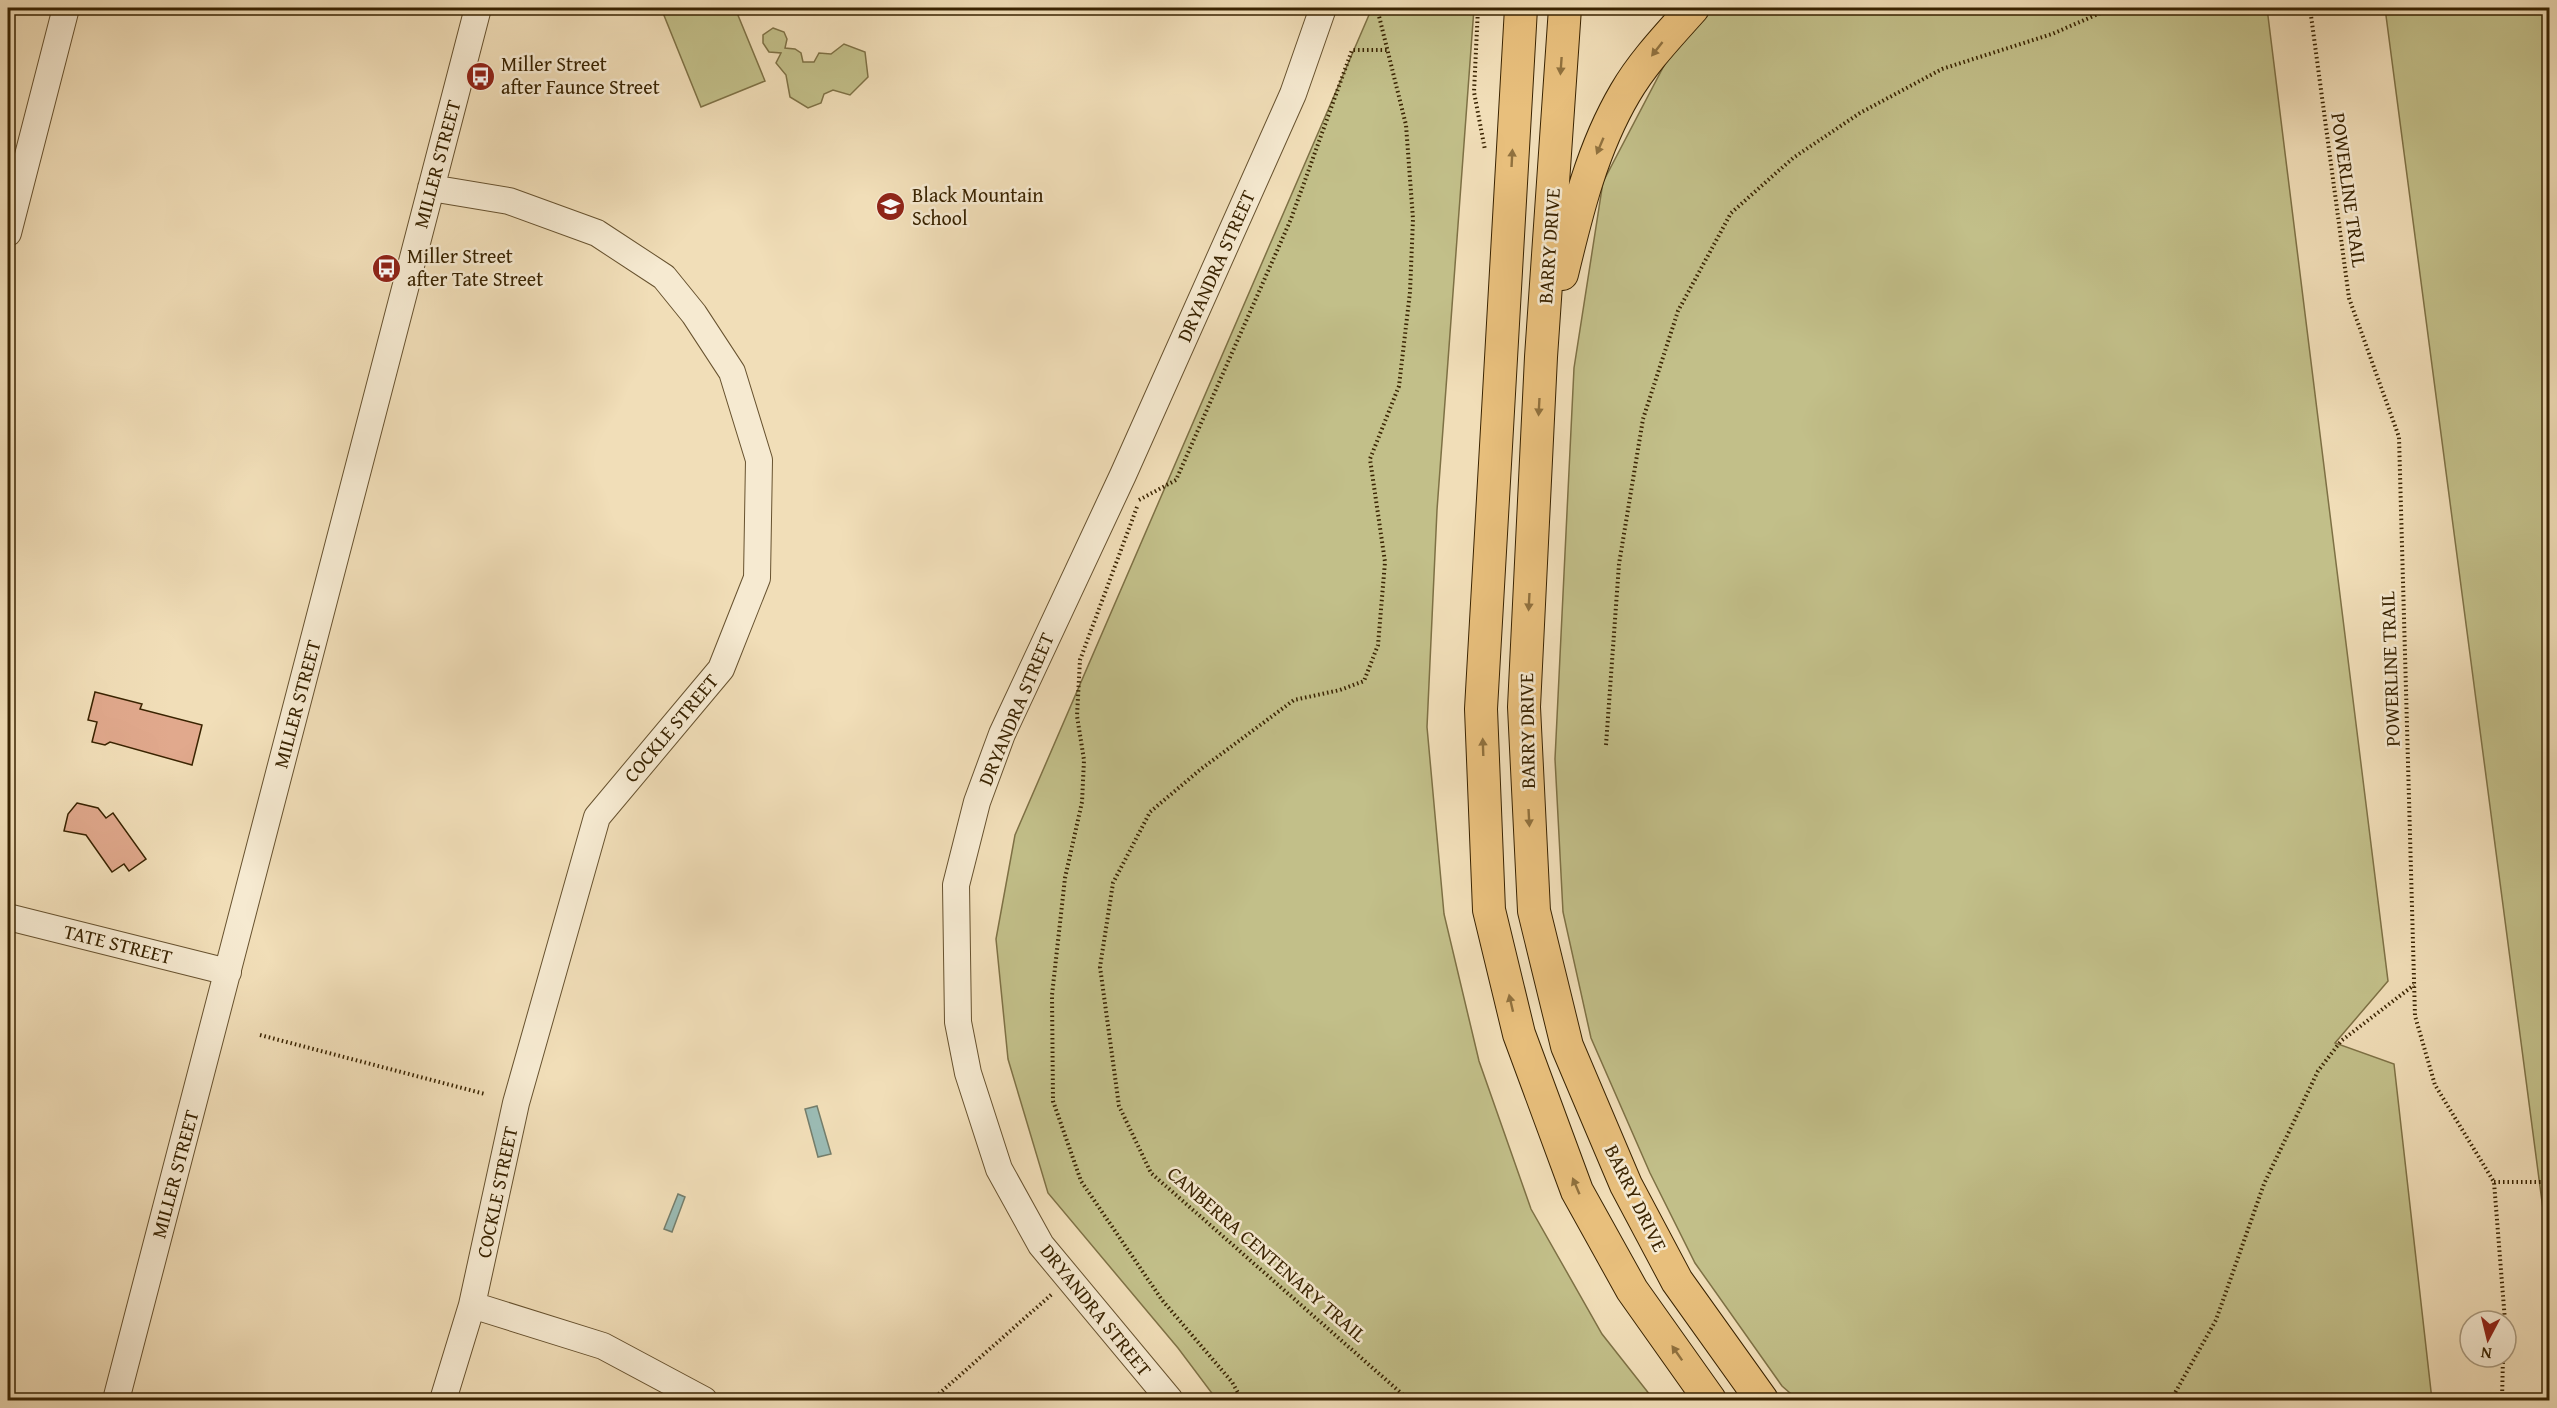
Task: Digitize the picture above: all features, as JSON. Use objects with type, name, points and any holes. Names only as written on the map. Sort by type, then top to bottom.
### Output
[{"type":"main road","name":"BARRY DRIVE","points":[[1521,8],[1481,709],[1489,910],[1519,1034],[1577,1191],[1632,1290],[1710,1401]]},
{"type":"main road","name":"BARRY DRIVE","points":[[1565,8],[1541,357],[1524,707],[1534,911],[1567,1046],[1626,1185],[1677,1281],[1762,1401]]},
{"type":"main road","points":[[1541,357],[1574,224],[1595,156],[1607,128],[1640,71],[1693,8]]},
{"type":"street","points":[[8,233],[66,8]]},
{"type":"street","name":"MILLER STREET","points":[[116,1401],[478,8]]},
{"type":"street","name":"DRYANDRA STREET","points":[[1170,1401],[1041,1245],[999,1169],[968,1073],[958,1022],[957,885],[977,801],[1002,734],[1128,464],[1283,116],[1323,8]]},
{"type":"street","name":"COCKLE STREET","points":[[431,188],[509,201],[597,233],[664,277],[694,314],[732,372],[759,460],[757,578],[721,669],[597,817],[516,1102],[472,1305],[443,1401]]},
{"type":"street","name":"TATE STREET","points":[[8,918],[228,972]]},
{"type":"street","points":[[472,1305],[603,1346],[704,1401]]},
{"type":"path","name":"CANBERRA CENTENARY TRAIL","points":[[1377,8],[1406,125],[1413,219],[1410,292],[1399,386],[1370,459],[1385,562],[1378,645],[1364,681],[1340,690],[1294,700],[1201,769],[1149,812],[1113,883],[1101,967],[1119,1107],[1151,1173],[1409,1401]]},
{"type":"path","points":[[1606,745],[1619,564],[1643,419],[1678,311],[1731,213],[1793,158],[1860,113],[1942,69],[2052,34],[2112,8]]},
{"type":"path","name":"POWERLINE TRAIL","points":[[2310,8],[2349,298],[2399,436],[2415,1016],[2435,1086],[2494,1182],[2506,1309]]},
{"type":"path","points":[[1242,1401],[1232,1382],[1162,1300],[1081,1181],[1053,1101],[1052,994],[1065,878],[1082,802],[1084,771],[1077,716],[1080,660],[1140,499],[1176,480],[1291,219],[1352,50],[1387,50]]},
{"type":"path","points":[[2171,1401],[2216,1320],[2264,1184],[2318,1071],[2341,1041],[2414,985]]},
{"type":"path","points":[[260,1035],[484,1094]]},
{"type":"path","points":[[2494,1182],[2550,1182]]},
{"type":"path","points":[[932,1401],[1055,1291]]},
{"type":"path","points":[[2502,1401],[2503,1369]]},
{"type":"shaded area","points":[[661,8],[735,8],[765,81],[701,107]]},
{"type":"shaded area","points":[[1372,8],[1474,8],[1437,510],[1427,727],[1444,914],[1479,1061],[1531,1209],[1602,1334],[1654,1400],[1217,1400],[1178,1348],[1048,1193],[1008,1059],[996,939],[1015,835]]},
{"type":"shaded area","points":[[1714,8],[2267,8],[2388,981],[2335,1043],[2394,1064],[2432,1400],[1798,1400],[1782,1386],[1695,1263],[1650,1173],[1591,1038],[1563,912],[1555,759],[1574,368],[1603,182],[1668,58]]},
{"type":"shaded area","points":[[2385,8],[2549,8],[2549,1255]]},
{"type":"shaded area","points":[[773,28],[784,32],[787,39],[785,48],[795,49],[801,53],[803,62],[814,62],[819,53],[831,54],[844,44],[865,52],[868,77],[850,95],[833,90],[824,94],[821,103],[808,108],[790,97],[786,75],[776,63],[781,53],[769,52],[763,43],[763,35]]},
{"type":"water","points":[[817,1106],[831,1154],[818,1157],[805,1109]]},
{"type":"water","points":[[678,1194],[685,1197],[672,1232],[664,1229]]},
{"type":"building","points":[[95,692],[142,704],[140,709],[202,725],[192,765],[110,742],[105,745],[92,742],[97,722],[88,720]]},
{"type":"building","points":[[77,803],[98,808],[106,818],[113,813],[146,859],[129,871],[124,864],[112,872],[86,835],[64,831],[68,814]]},
{"type":"place","name":"Miller Street after Faunce Street","points":[[480,76]]},
{"type":"place","name":"Black Mountain School","points":[[891,206]]},
{"type":"place","name":"Miller Street after Tate Street","points":[[386,268]]}]
